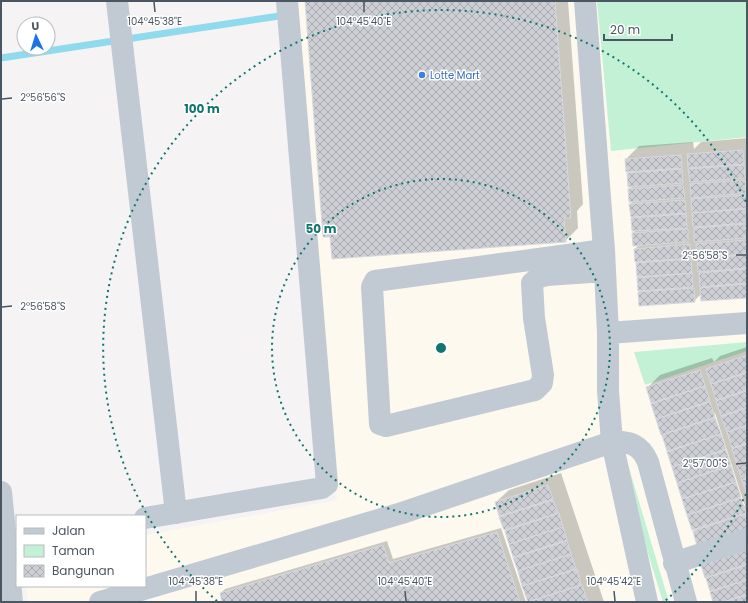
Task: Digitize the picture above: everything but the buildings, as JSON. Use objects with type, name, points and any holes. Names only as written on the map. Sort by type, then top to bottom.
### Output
[{"type":"street","points":[[117,1],[176,513]]},
{"type":"street","points":[[146,518],[322,488],[327,484],[287,1]]},
{"type":"street","points":[[585,1],[604,261],[608,333],[608,391],[612,442],[647,602]]},
{"type":"street","points":[[604,261],[540,276],[532,283],[534,318],[543,375],[542,383],[535,390],[386,426],[380,424],[372,288],[375,280],[604,261]]},
{"type":"street","points":[[608,333],[747,323]]},
{"type":"street","points":[[100,602],[402,513],[612,442],[625,441],[633,443],[645,455],[686,602]]},
{"type":"street","points":[[1,492],[12,541],[12,602]]},
{"type":"street","points":[[674,563],[747,539]]},
{"type":"shaded area","points":[[297,1],[747,1],[747,602],[28,602],[26,587],[146,587],[146,535],[337,500]]},
{"type":"green space","points":[[597,1],[747,1],[747,137],[611,151]]},
{"type":"green space","points":[[747,342],[747,351],[645,385],[634,352]]},
{"type":"green space","points":[[623,448],[669,602],[663,602],[616,450]]},
{"type":"waterway","points":[[1,58],[286,15]]},
{"type":"place","name":"Lotte Mart","points":[[422,75]]}]
